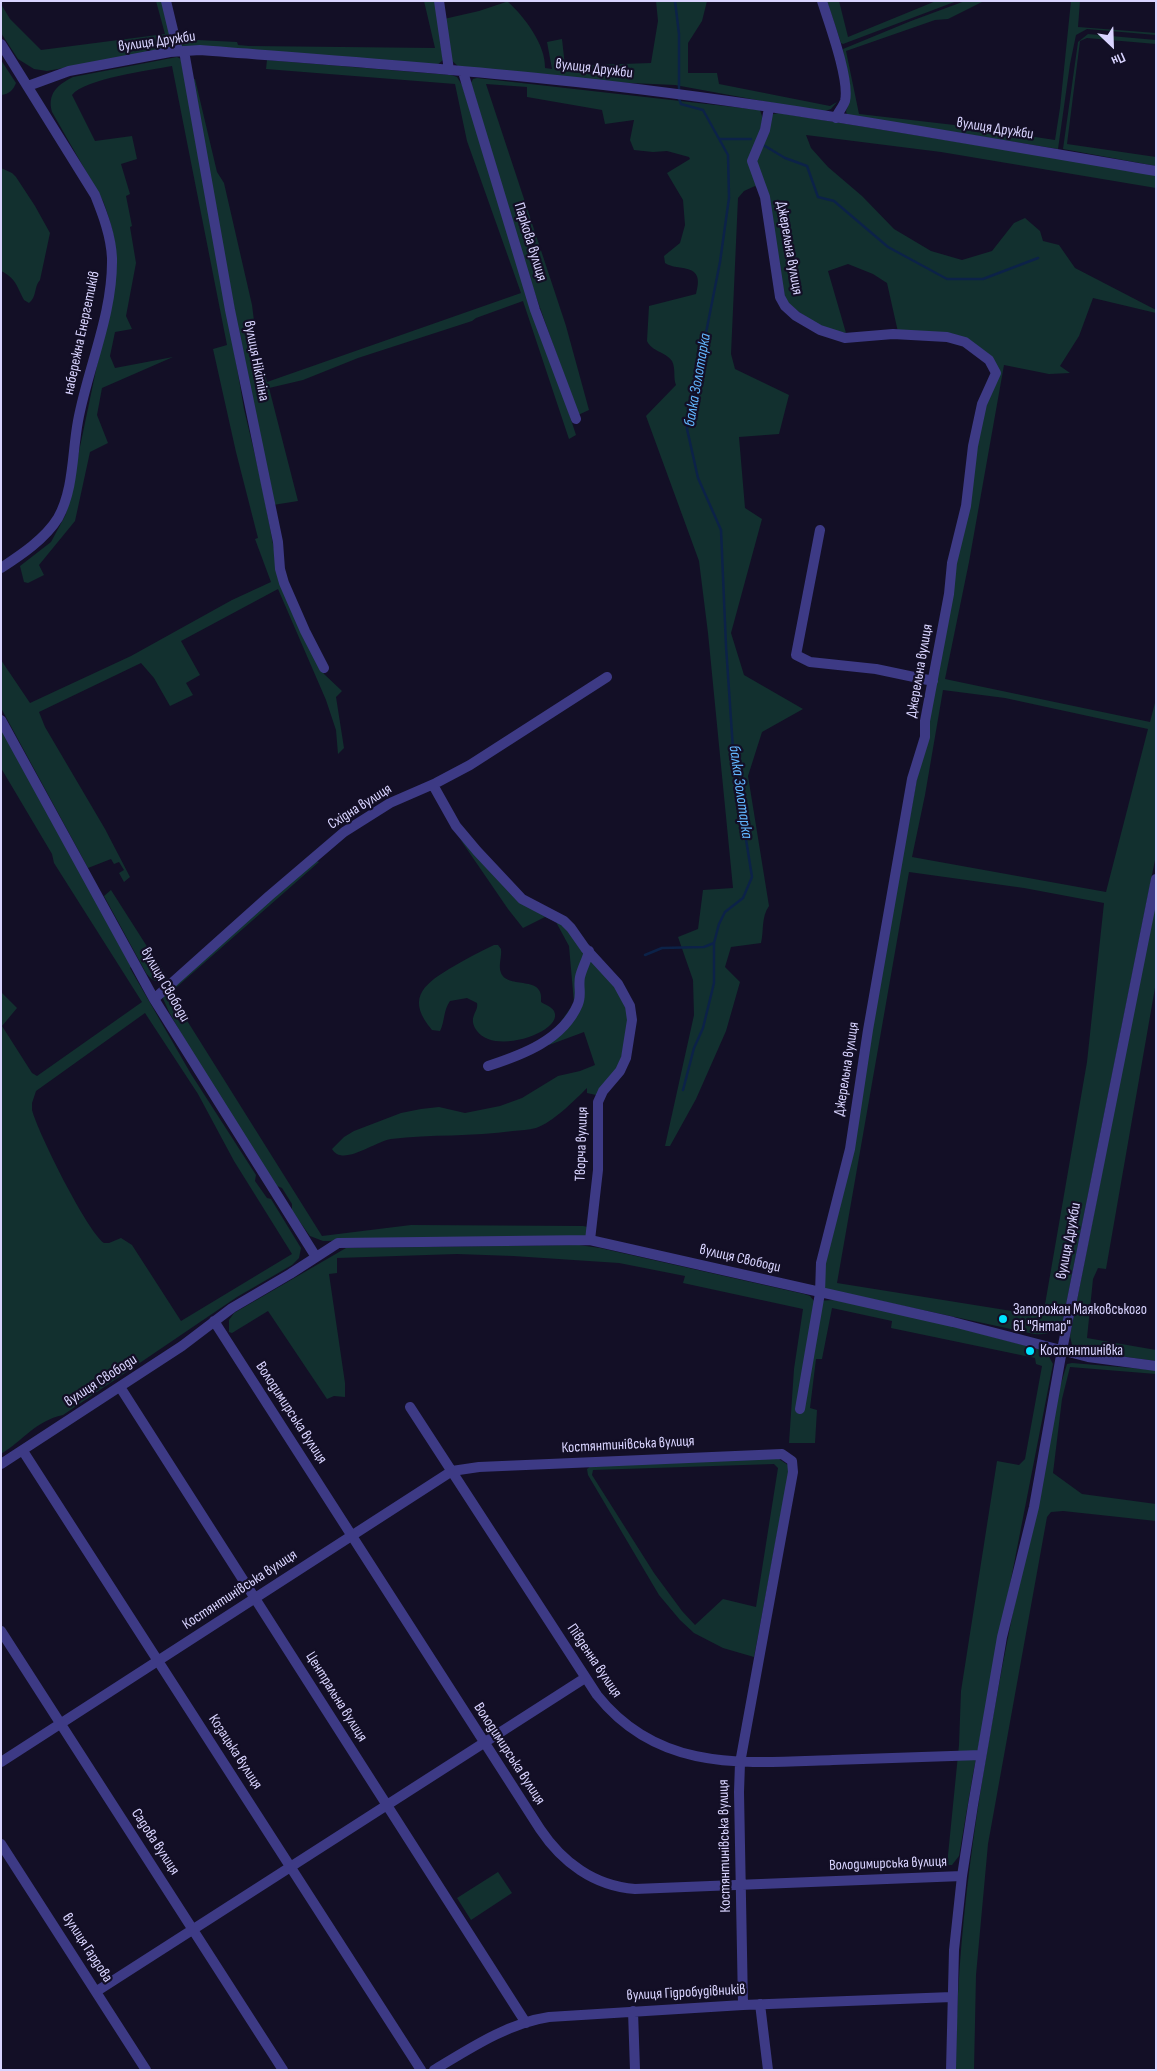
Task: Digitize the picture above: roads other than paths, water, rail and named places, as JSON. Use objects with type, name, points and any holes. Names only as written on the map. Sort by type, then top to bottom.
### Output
[{"type":"street","name":"вулиця Нікітіна","points":[[166,1],[181,51],[230,310],[278,542],[280,569],[304,631],[324,668]]},
{"type":"street","points":[[439,1],[450,70]]},
{"type":"street","points":[[822,1],[837,48],[846,92],[843,105],[836,118]]},
{"type":"street","name":"набережна Енергетиків","points":[[1,44],[95,195],[106,222],[112,256],[111,286],[78,421],[68,492],[58,518],[42,538],[1,568]]},
{"type":"street","name":"вулиця Дружби","points":[[28,86],[69,71],[181,51],[200,50],[547,79],[661,93],[836,118],[1156,171]]},
{"type":"street","name":"Паркова вулиця","points":[[463,72],[535,310],[576,418]]},
{"type":"street","name":"Джерельна вулиця","points":[[769,108],[765,130],[753,156],[752,165],[765,197],[780,298],[785,306],[796,316],[820,330],[844,338],[893,334],[947,337],[965,342],[989,360],[996,373],[982,404],[973,446],[966,506],[952,563],[949,594],[925,722],[925,737],[909,796],[866,1040],[850,1149],[821,1262],[820,1293],[800,1409]]},
{"type":"street","points":[[820,530],[796,655],[810,662],[876,669],[933,681]]},
{"type":"street","name":"Східна вулиця","points":[[154,999],[344,832],[390,803],[433,785],[506,742],[607,676]]},
{"type":"street","name":"вулиця Свободи","points":[[1,720],[154,999],[316,1257]]},
{"type":"street","name":"Творча вулиця","points":[[433,785],[456,826],[515,893],[528,903],[564,921],[622,990],[630,1006],[632,1020],[626,1058],[620,1071],[603,1091],[598,1102],[598,1170],[590,1240]]},
{"type":"street","name":"вулиця Дружби","points":[[951,2070],[954,1950],[962,1876],[981,1756],[1002,1637],[1034,1507],[1062,1350],[1156,879]]},
{"type":"street","points":[[488,1066],[507,1060],[542,1043],[567,1022],[579,1002],[580,977],[589,951]]},
{"type":"street","name":"вулиця Свободи","points":[[1,1464],[182,1346],[241,1302],[338,1243],[590,1240],[953,1322],[1088,1357],[1156,1366]]},
{"type":"street","name":"Володимирська вулиця","points":[[214,1322],[550,1844],[584,1873],[606,1884],[630,1889],[962,1876]]},
{"type":"street","name":"Центральна вулиця","points":[[120,1386],[526,2023]]},
{"type":"street","name":"Південна вулиця","points":[[410,1407],[585,1678],[611,1712],[642,1735],[670,1748],[694,1756],[740,1763],[981,1756]]},
{"type":"street","name":"Козацька вулиця","points":[[23,1451],[421,2070]]},
{"type":"street","name":"Костянтинівська вулиця","points":[[1,1762],[452,1471],[479,1467],[777,1454],[790,1459],[793,1465],[793,1472],[740,1763],[743,2005]]},
{"type":"street","name":"Садова вулиця","points":[[1,1631],[283,2070]]},
{"type":"street","points":[[97,1992],[585,1678]]},
{"type":"street","name":"вулиця Гардова","points":[[1,1844],[146,2070]]},
{"type":"street","name":"вулиця Гідробудівників","points":[[434,2070],[477,2045],[526,2023],[549,2017],[760,2004],[952,1997]]},
{"type":"street","points":[[760,2004],[768,2070]]},
{"type":"street","points":[[633,2011],[635,2070]]},
{"type":"waterway","name":"балка Золотарка","points":[[675,1],[679,34],[679,90]]},
{"type":"waterway","name":"балка Золотарка","points":[[678,96],[681,104],[703,110],[728,155],[729,198],[720,262],[687,429],[698,478],[721,530],[734,764],[752,877],[743,898],[725,912],[719,924],[714,943],[714,983],[703,1028],[694,1048],[683,1090]]},
{"type":"waterway","points":[[720,139],[751,139]]},
{"type":"waterway","points":[[765,146],[785,158],[807,166],[818,197],[834,201],[888,247],[947,279],[983,279],[1038,258]]},
{"type":"waterway","name":"балка Золотарка","points":[[645,955],[662,948],[704,947],[714,943]]},
{"type":"place","name":"Запорожан Маяковського 61 \"Янтар\"","points":[[1003,1319]]},
{"type":"place","name":"Костянтинівка","points":[[1030,1351]]}]
